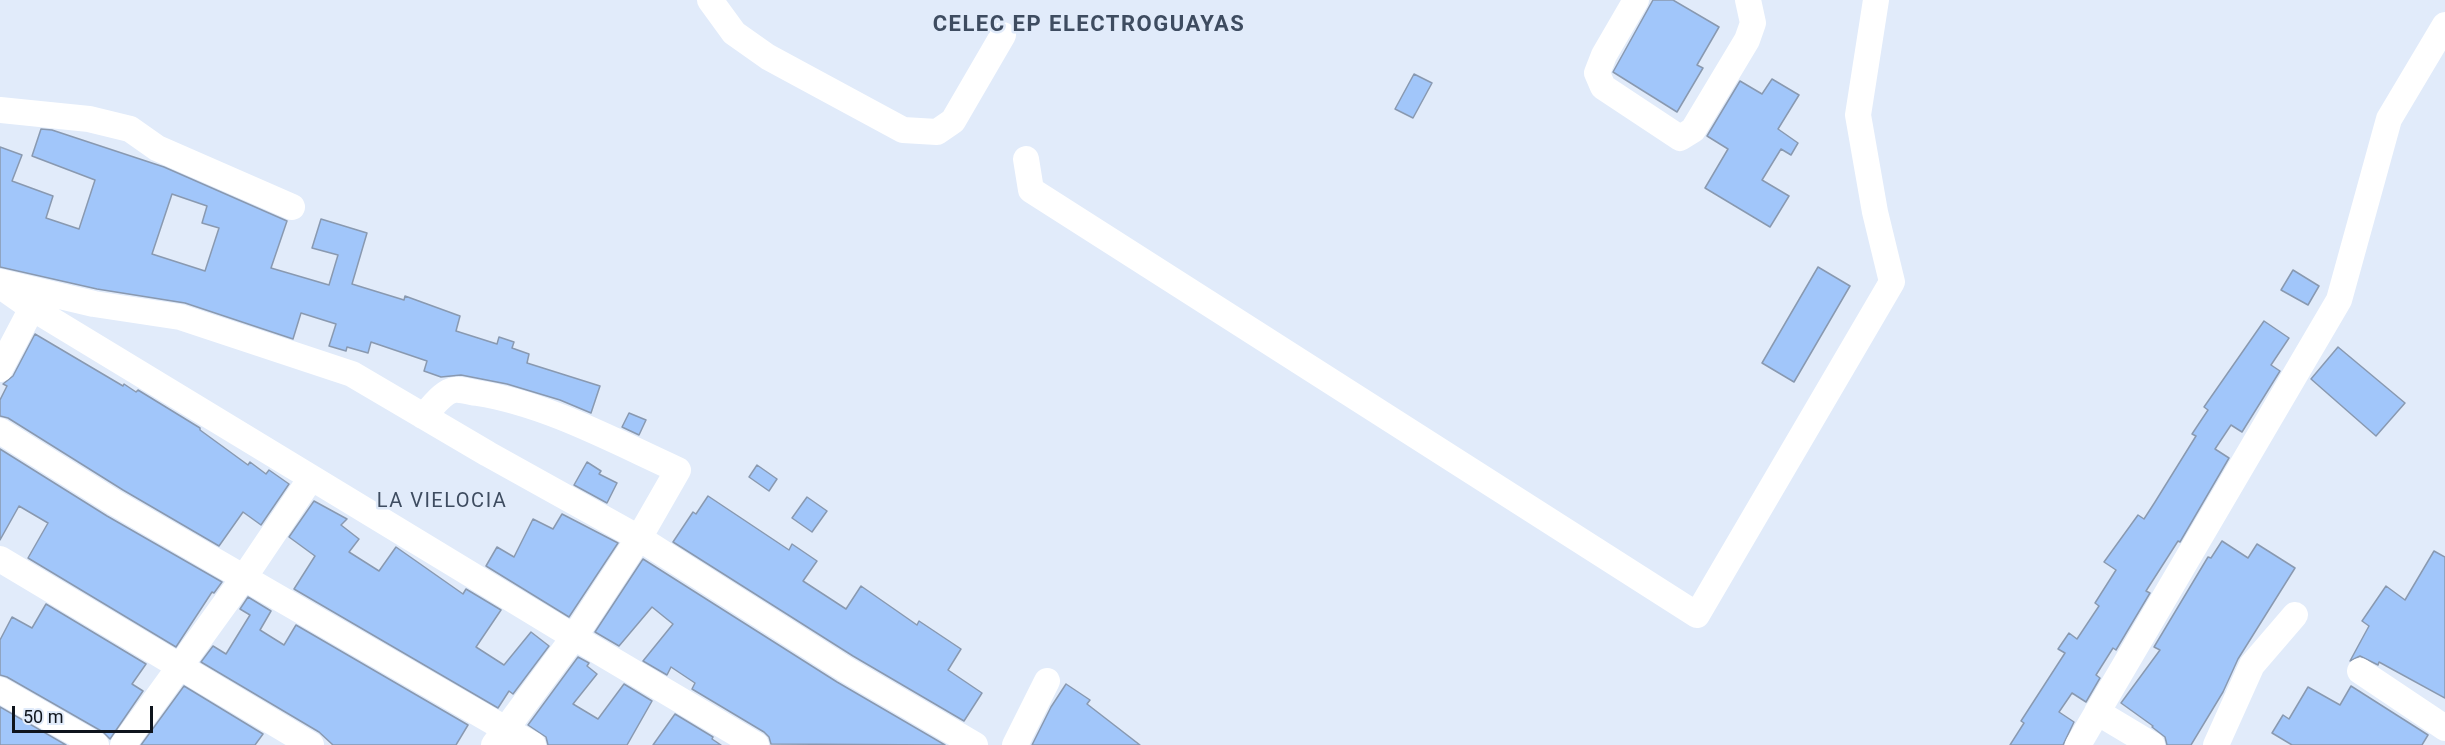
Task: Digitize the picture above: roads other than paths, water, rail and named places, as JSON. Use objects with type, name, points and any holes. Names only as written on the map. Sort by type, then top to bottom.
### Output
[{"type":"street","points":[[710,0],[734,33],[768,57],[903,129],[937,132],[953,121],[1003,35]]},
{"type":"street","points":[[1636,0],[1604,56],[1597,73],[1603,87],[1680,138],[1693,130],[1747,40],[1753,23],[1748,0]]},
{"type":"street","points":[[1026,159],[1031,190],[1697,615],[1892,282],[1875,212],[1858,115],[1876,0]]},
{"type":"street","points":[[2078,745],[2338,300],[2389,119],[2445,25]]},
{"type":"street","points":[[0,110],[89,119],[130,129],[158,147],[292,207]]},
{"type":"street","points":[[0,283],[32,308],[573,637],[756,745]]},
{"type":"street","points":[[0,283],[94,304],[180,317],[352,374],[639,538],[845,669],[975,745]]},
{"type":"street","points":[[0,369],[32,308]]},
{"type":"street","points":[[423,416],[446,394],[455,390],[481,393],[510,400],[574,423],[678,470],[639,538],[573,637],[499,737]]},
{"type":"street","points":[[0,431],[115,503],[245,576],[499,737],[533,745]]},
{"type":"street","points":[[123,745],[245,576],[311,478]]},
{"type":"street","points":[[0,559],[311,745]]},
{"type":"street","points":[[2216,745],[2252,665],[2295,615]]},
{"type":"street","points":[[2360,671],[2440,730]]},
{"type":"street","points":[[1016,745],[1047,681]]},
{"type":"street","points":[[0,690],[96,745]]},
{"type":"street","points":[[2097,712],[2152,745]]},
{"type":"district","name":"CELEC EP ELECTROGUAYAS","points":[[1089,25]]},
{"type":"district","name":"LA VIELOCIA","points":[[442,502]]}]
